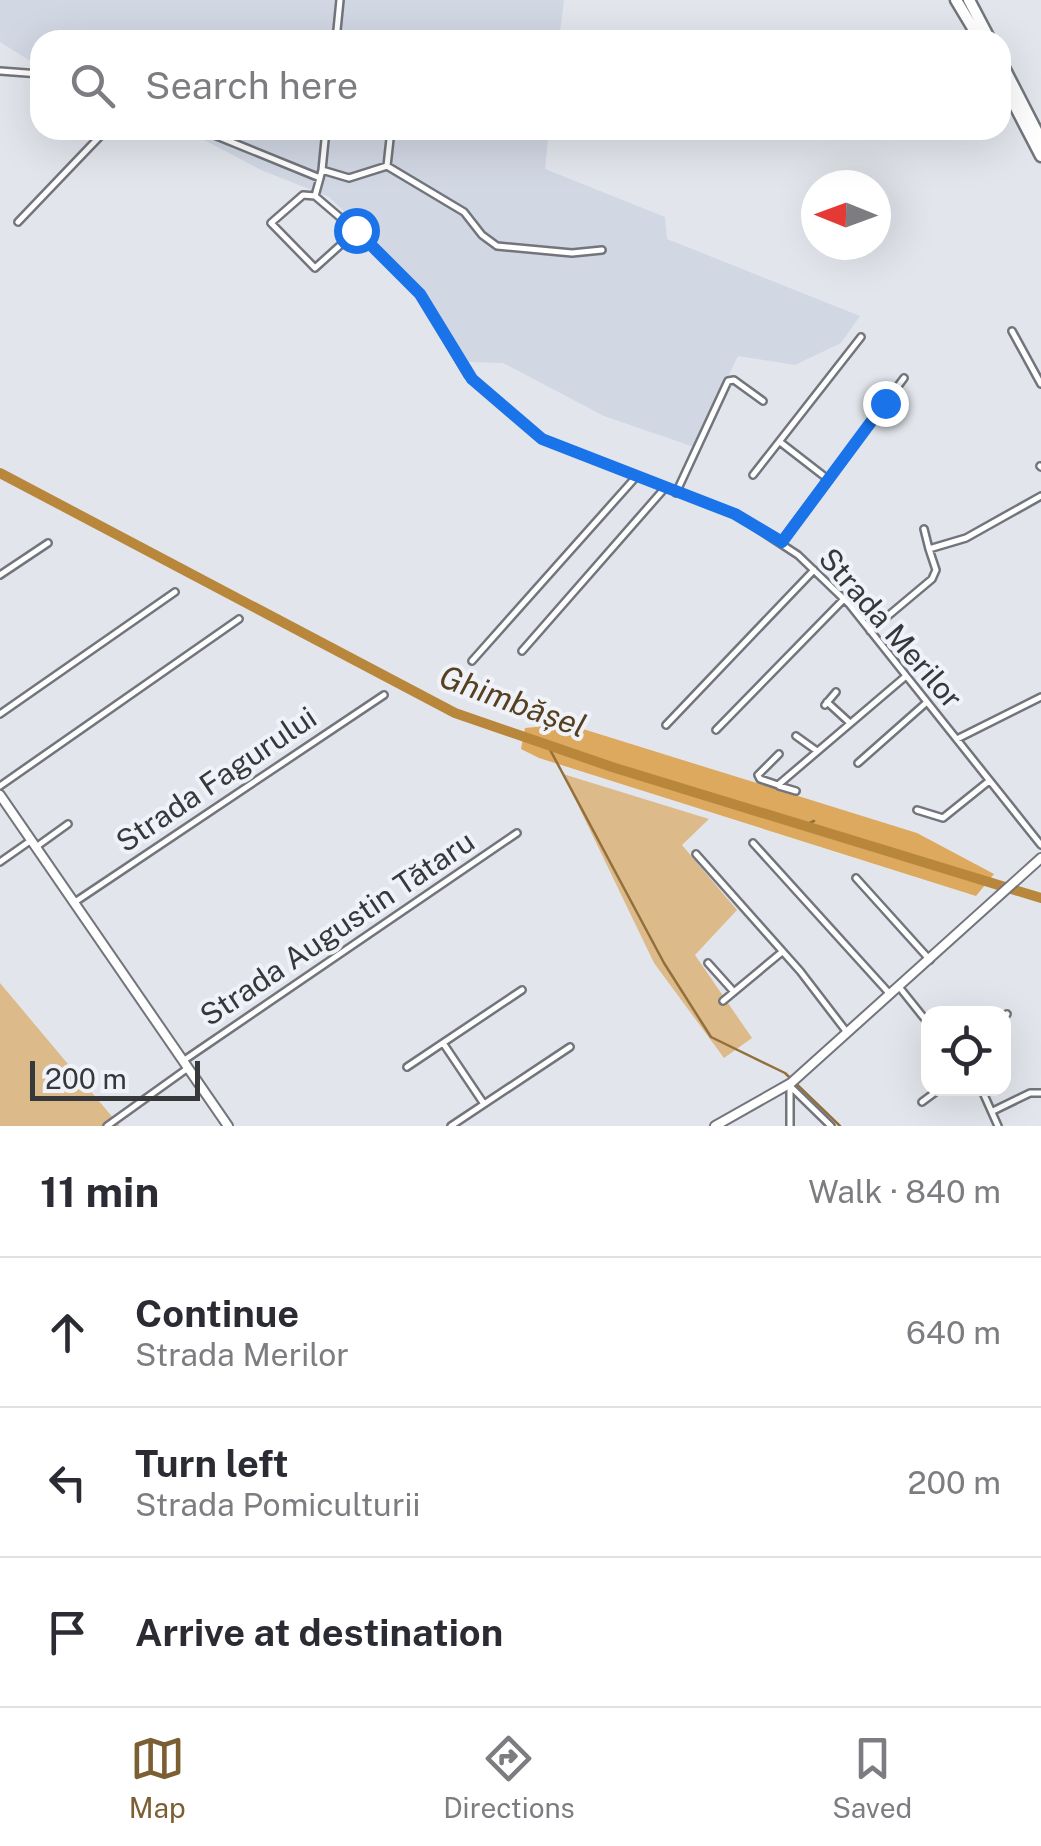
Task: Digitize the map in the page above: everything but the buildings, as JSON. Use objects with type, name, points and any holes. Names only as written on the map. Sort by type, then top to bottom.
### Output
[{"type":"highway","points":[[966,0],[977,30]]},
{"type":"highway","points":[[966,0],[984,30]]},
{"type":"highway","points":[[1011,82],[1041,140]]},
{"type":"highway","points":[[1011,98],[1041,156]]},
{"type":"street","points":[[337,30],[340,0]]},
{"type":"street","points":[[0,71],[30,73]]},
{"type":"street","points":[[18,222],[96,140]]},
{"type":"street","points":[[229,140],[321,174],[349,178],[387,166],[464,212],[482,235],[497,246],[572,253],[602,250]]},
{"type":"street","points":[[325,140],[314,196],[303,195],[271,221],[315,268],[356,230]]},
{"type":"street","points":[[387,166],[390,140]]},
{"type":"street","name":"Strada Merilor","points":[[314,196],[356,230],[420,294],[472,379],[546,442],[735,514],[782,542],[814,570],[844,599],[1041,845]]},
{"type":"street","points":[[1012,331],[1041,384]]},
{"type":"street","points":[[753,475],[862,338]]},
{"type":"street","points":[[782,542],[904,378]]},
{"type":"street","points":[[676,493],[728,382],[734,380],[762,400]]},
{"type":"street","points":[[780,442],[829,480]]},
{"type":"street","points":[[472,661],[635,478]]},
{"type":"street","points":[[522,651],[664,489]]},
{"type":"street","points":[[930,550],[966,538],[1041,496]]},
{"type":"street","points":[[869,632],[934,576],[924,529]]},
{"type":"street","points":[[0,575],[48,543]]},
{"type":"street","points":[[666,725],[814,570]]},
{"type":"street","points":[[0,714],[175,592]]},
{"type":"street","points":[[716,730],[844,599]]},
{"type":"street","points":[[0,786],[239,619]]},
{"type":"street","points":[[778,786],[906,676]]},
{"type":"street","points":[[836,692],[826,703],[850,723]]},
{"type":"street","name":"Strada Fagurului","points":[[74,902],[384,695]]},
{"type":"street","points":[[958,739],[1041,697]]},
{"type":"street","points":[[858,764],[927,702]]},
{"type":"street","points":[[796,736],[817,751]]},
{"type":"street","points":[[779,754],[758,777],[796,792]]},
{"type":"street","points":[[916,810],[943,818],[990,781]]},
{"type":"street","points":[[0,795],[228,1126]]},
{"type":"street","points":[[0,862],[68,824]]},
{"type":"street","name":"Strada Augustin Tătaru","points":[[107,1126],[185,1065],[517,833]]},
{"type":"street","points":[[753,844],[891,995]]},
{"type":"street","points":[[696,854],[848,1033]]},
{"type":"street","points":[[716,1126],[793,1082],[1041,858]]},
{"type":"street","points":[[856,878],[930,960]]},
{"type":"street","points":[[723,1001],[783,952]]},
{"type":"street","points":[[708,963],[734,992]]},
{"type":"street","points":[[900,988],[921,1014]]},
{"type":"street","points":[[407,1067],[522,990]]},
{"type":"street","points":[[442,1043],[484,1104]]},
{"type":"street","points":[[451,1126],[570,1047]]},
{"type":"street","points":[[790,1126],[793,1082]]},
{"type":"street","points":[[793,1082],[831,1126]]},
{"type":"street","points":[[993,1111],[1041,1093]]},
{"type":"street","points":[[922,1102],[930,1096]]},
{"type":"street","points":[[985,1096],[998,1126]]},
{"type":"shaded area","points":[[0,0],[564,0],[560,30],[30,30],[30,61],[0,42]]},
{"type":"shaded area","points":[[204,140],[548,140],[545,169],[665,217],[667,239],[860,316],[841,343],[795,365],[738,356],[694,447],[604,416],[503,363],[469,362],[398,264],[329,197],[261,170]]},
{"type":"shaded area","points":[[567,724],[917,833],[994,874],[976,896],[539,758],[521,749],[525,728]]},
{"type":"shaded area","points":[[563,774],[709,819],[682,845],[737,910],[695,955],[752,1038],[724,1058],[654,963]]},
{"type":"shaded area","points":[[0,983],[120,1126],[0,1126]]},
{"type":"waterway","name":"Ghimbășel","points":[[0,473],[455,713],[612,767],[1041,898]]},
{"type":"waterway","points":[[547,744],[664,963],[711,1037],[785,1073],[840,1126]]},
{"type":"waterway","name":"Ghimbășel","points":[[803,826],[814,821]]},
{"type":"route","points":[[356,230],[420,294],[472,379],[542,439],[735,514],[782,542],[885,403]]}]
